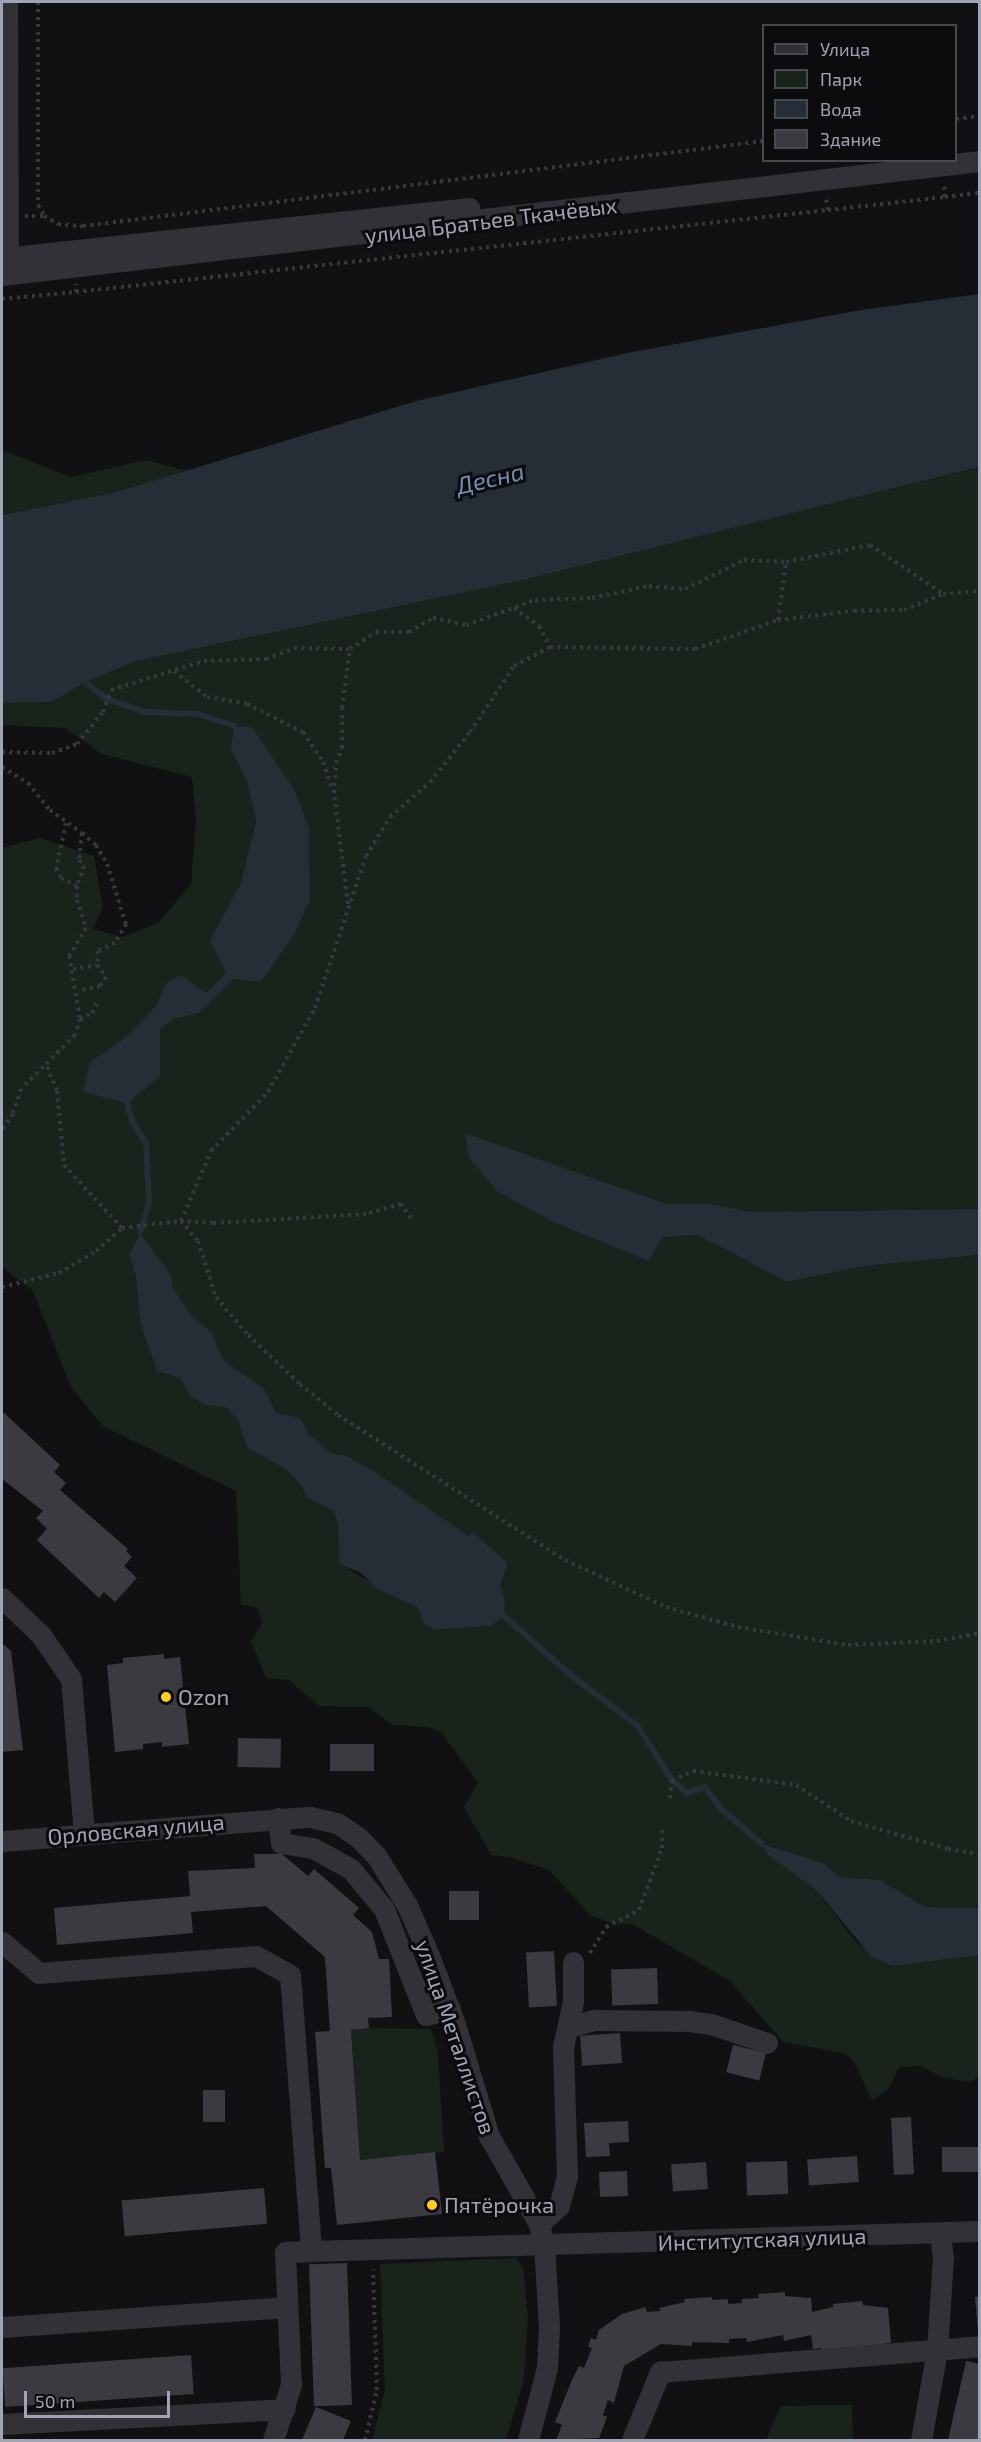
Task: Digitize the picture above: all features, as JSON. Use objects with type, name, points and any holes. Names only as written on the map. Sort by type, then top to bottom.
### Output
[{"type":"street","points":[[5,266],[8,216],[7,2]]},
{"type":"street","name":"улица Братьев Ткачёвых","points":[[957,154],[980,147]]},
{"type":"street","name":"улица Братьев Ткачёвых","points":[[957,158],[980,160]]},
{"type":"street","name":"улица Братьев Ткачёвых","points":[[5,266],[644,191],[849,162]]},
{"type":"street","name":"улица Братьев Ткачёвых","points":[[5,266],[824,179],[921,162]]},
{"type":"street","points":[[2,1598],[41,1635],[71,1678],[84,1834]]},
{"type":"street","name":"улица Металлистов","points":[[275,1818],[310,1817],[337,1823],[358,1837],[377,1857],[407,1905],[450,2009],[489,2136],[538,2224],[544,2245],[549,2326],[547,2368],[528,2440]]},
{"type":"street","points":[[275,1818],[281,1842],[313,1848],[351,1869],[384,1909],[426,2015],[450,2009]]},
{"type":"street","name":"Орловская улица","points":[[2,1841],[275,1818]]},
{"type":"street","points":[[2,1942],[39,1973],[256,1956],[290,1975],[311,2251]]},
{"type":"street","points":[[538,2224],[559,2206],[567,2176],[563,2047],[580,1959]]},
{"type":"street","points":[[568,2027],[595,2020],[689,2020],[767,2043]]},
{"type":"street","name":"Институтская улица","points":[[287,2307],[285,2252],[980,2231]]},
{"type":"street","points":[[921,2440],[937,2350],[943,2258],[940,2233]]},
{"type":"street","points":[[2,2327],[287,2307],[291,2385],[273,2440]]},
{"type":"street","points":[[632,2440],[660,2372],[980,2346]]},
{"type":"street","points":[[2,2424],[285,2409]]},
{"type":"path","points":[[38,2],[38,205],[44,216]]},
{"type":"path","points":[[957,119],[980,116]]},
{"type":"path","points":[[8,216],[44,216],[58,224],[83,226],[762,141]]},
{"type":"path","points":[[945,197],[948,162]]},
{"type":"path","points":[[824,179],[828,210]]},
{"type":"path","points":[[76,292],[980,193]]},
{"type":"path","points":[[2,752],[52,753],[77,744],[104,712],[111,690],[204,661],[266,659],[294,648],[351,649],[376,632],[409,632],[434,618],[466,625],[536,600],[592,598],[649,586],[685,589],[744,560],[786,562],[870,545],[943,594]]},
{"type":"path","points":[[777,620],[786,562]]},
{"type":"path","points":[[181,1221],[211,1151],[268,1092],[315,1008],[366,856],[390,817],[436,774],[470,732],[514,666],[550,647],[695,649],[777,620],[854,611],[904,610],[943,594],[980,591]]},
{"type":"path","points":[[514,608],[539,626],[550,647]]},
{"type":"path","points":[[348,907],[334,793],[336,763],[342,748],[342,708],[351,649]]},
{"type":"path","points":[[173,671],[207,697],[247,704],[303,732],[323,762],[334,793]]},
{"type":"path","points":[[2,767],[28,783],[50,810],[96,845],[107,864],[126,924],[115,943],[98,951],[97,965],[106,977],[100,986],[81,990]]},
{"type":"path","points":[[66,822],[56,868],[61,878],[77,886]]},
{"type":"path","points":[[2,1130],[13,1114],[21,1089],[47,1067],[75,1035],[80,1019],[69,956],[86,928],[77,886],[84,866],[79,860],[82,833]]},
{"type":"path","points":[[73,969],[97,965]]},
{"type":"path","points":[[80,1019],[92,1013],[97,1002]]},
{"type":"path","points":[[47,1067],[57,1091],[64,1165],[122,1228]]},
{"type":"path","points":[[2,1287],[59,1273],[96,1251],[122,1228],[181,1221],[213,1223],[366,1214],[401,1204],[411,1218]]},
{"type":"path","points":[[181,1221],[198,1241],[216,1297],[248,1335],[300,1384],[338,1415],[565,1560],[666,1607],[738,1627],[848,1645],[937,1641],[980,1633]]},
{"type":"path","points":[[670,1798],[672,1780],[693,1771],[796,1785],[851,1821],[948,1849],[980,1854]]},
{"type":"path","points":[[580,1959],[606,1927],[639,1910],[662,1848],[662,1826]]},
{"type":"path","points":[[364,2440],[377,2390],[372,2250]]},
{"type":"green space","points":[[2,450],[71,477],[146,460],[187,471],[116,492],[2,515]]},
{"type":"green space","points":[[979,467],[979,1209],[752,1212],[710,1204],[667,1204],[465,1133],[498,1192],[551,1221],[648,1261],[663,1236],[699,1235],[787,1282],[864,1266],[979,1255],[979,1908],[925,1907],[880,1880],[839,1877],[824,1863],[763,1844],[768,1855],[816,1890],[856,1942],[893,1966],[979,1955],[979,2077],[968,2082],[939,2076],[922,2066],[899,2067],[889,2088],[872,2100],[853,2060],[843,2053],[783,2042],[730,1981],[632,1924],[613,1924],[590,1915],[549,1870],[509,1857],[491,1855],[464,1807],[478,1783],[442,1733],[428,1727],[393,1725],[368,1707],[319,1706],[289,1680],[266,1678],[251,1641],[262,1624],[258,1608],[241,1604],[236,1491],[103,1426],[71,1387],[33,1291],[2,1267],[2,848],[40,838],[94,856],[103,907],[93,929],[122,937],[158,923],[191,884],[196,820],[192,777],[102,754],[65,728],[2,725],[2,703],[52,702],[85,682],[137,661],[523,580]],"holes":[[[231,750],[309,828],[310,900],[294,935],[261,982],[234,979],[199,1013],[174,1019],[159,1029],[160,1077],[90,1062],[126,1037],[155,1007],[166,983],[181,975],[206,993],[226,973],[210,941],[241,882],[256,821],[247,781]],[[140,1233],[171,1276],[172,1286],[192,1316],[212,1333],[224,1361],[264,1388],[276,1413],[300,1418],[308,1433],[331,1453],[347,1456],[375,1472],[469,1536],[473,1532],[508,1563],[500,1586],[505,1600],[490,1626],[435,1630],[424,1624],[418,1608],[339,1564],[338,1523],[333,1511],[306,1497],[302,1486],[286,1469],[247,1448],[238,1420],[227,1408],[206,1405],[190,1396],[180,1378],[157,1371],[140,1323],[136,1278],[129,1254]]]},
{"type":"green space","points":[[431,2029],[438,2053],[444,2152],[360,2160],[351,2030]]},
{"type":"green space","points":[[516,2258],[523,2267],[528,2319],[524,2379],[506,2440],[372,2440],[385,2389],[380,2264]]},
{"type":"green space","points":[[852,2405],[853,2440],[766,2440],[781,2406]]},
{"type":"water","name":"Десна","points":[[979,294],[979,467],[523,580],[137,661],[85,682],[52,702],[2,703],[2,515],[116,492],[416,401],[627,353],[861,310]]},
{"type":"water","points":[[234,726],[252,727],[294,789],[309,828],[310,900],[294,935],[261,982],[234,979],[199,1013],[174,1019],[160,1029],[160,1077],[127,1103],[83,1092],[90,1062],[126,1037],[155,1007],[166,983],[181,975],[206,993],[226,973],[210,941],[241,882],[256,821],[247,781],[231,750]]},
{"type":"water","points":[[465,1133],[667,1204],[710,1204],[752,1212],[979,1209],[979,1255],[864,1266],[787,1282],[698,1235],[663,1237],[648,1261],[551,1221],[498,1192],[469,1158]]},
{"type":"water","points":[[140,1233],[172,1276],[172,1286],[192,1316],[212,1333],[224,1361],[264,1388],[276,1413],[300,1418],[308,1433],[331,1453],[347,1456],[375,1472],[469,1536],[473,1532],[508,1563],[500,1586],[505,1600],[504,1616],[490,1626],[435,1630],[424,1624],[418,1608],[377,1588],[361,1573],[339,1564],[338,1523],[333,1511],[306,1497],[302,1486],[286,1469],[247,1448],[238,1420],[227,1408],[206,1405],[190,1396],[180,1378],[157,1371],[140,1323],[136,1278],[129,1254]]},
{"type":"water","points":[[762,1844],[824,1863],[839,1877],[880,1880],[925,1907],[979,1908],[979,1955],[893,1966],[872,1957],[816,1890],[768,1855]]},
{"type":"building","points":[[2,1411],[60,1465],[54,1472],[66,1483],[60,1490],[128,1549],[126,1551],[132,1557],[124,1566],[137,1578],[115,1602],[104,1592],[99,1598],[37,1540],[47,1529],[36,1518],[43,1511],[2,1479]]},
{"type":"building","points":[[2,1643],[11,1651],[23,1750],[2,1752]]},
{"type":"building","points":[[164,1654],[164,1659],[180,1657],[189,1744],[162,1747],[162,1742],[143,1744],[143,1749],[115,1752],[107,1665],[123,1663],[123,1658]]},
{"type":"building","points":[[238,1738],[281,1739],[280,1768],[237,1767]]},
{"type":"building","points":[[330,1744],[374,1744],[374,1771],[330,1771]]},
{"type":"building","points":[[254,1854],[282,1854],[308,1876],[314,1869],[359,1908],[353,1915],[372,1932],[379,1959],[389,1959],[392,2017],[368,2018],[369,2028],[351,2030],[360,2160],[435,2152],[442,2214],[337,2225],[331,2168],[325,2168],[315,2032],[330,2031],[325,1957],[266,1906],[191,1912],[193,1933],[57,1945],[54,1908],[190,1896],[188,1871],[255,1868]]},
{"type":"building","points":[[449,1891],[479,1891],[479,1920],[449,1920]]},
{"type":"building","points":[[554,1951],[557,2006],[529,2007],[526,1952]]},
{"type":"building","points":[[657,1968],[658,2004],[612,2006],[611,1970]]},
{"type":"building","points":[[620,2033],[622,2063],[582,2066],[580,2036]]},
{"type":"building","points":[[733,2045],[766,2053],[759,2080],[726,2072]]},
{"type":"building","points":[[203,2090],[225,2090],[225,2122],[203,2122]]},
{"type":"building","points":[[911,2117],[914,2174],[894,2175],[891,2118]]},
{"type":"building","points":[[628,2121],[629,2142],[609,2143],[610,2156],[586,2157],[584,2123]]},
{"type":"building","points":[[942,2147],[980,2147],[980,2172],[942,2172]]},
{"type":"building","points":[[857,2156],[859,2182],[809,2185],[807,2159]]},
{"type":"building","points":[[787,2161],[788,2194],[747,2195],[746,2162]]},
{"type":"building","points":[[706,2162],[708,2189],[673,2191],[671,2164]]},
{"type":"building","points":[[627,2171],[628,2196],[600,2197],[599,2172]]},
{"type":"building","points":[[264,2188],[267,2224],[125,2236],[122,2200]]},
{"type":"building","points":[[347,2263],[352,2405],[314,2406],[309,2264]]},
{"type":"building","points":[[785,2292],[785,2296],[811,2298],[812,2312],[833,2307],[833,2304],[862,2301],[863,2305],[888,2308],[891,2343],[822,2351],[821,2348],[813,2349],[811,2335],[784,2341],[783,2335],[747,2342],[746,2338],[729,2339],[729,2343],[692,2342],[692,2346],[661,2344],[624,2366],[614,2403],[608,2400],[603,2415],[607,2417],[599,2438],[556,2440],[562,2425],[555,2422],[579,2366],[584,2368],[592,2348],[588,2347],[591,2338],[596,2340],[599,2330],[622,2314],[645,2307],[647,2312],[660,2311],[659,2308],[685,2302],[684,2299],[712,2297],[712,2300],[728,2299],[728,2304],[742,2303],[742,2299],[759,2298],[758,2294]]},
{"type":"building","points":[[980,2296],[980,2330],[978,2331],[975,2297]]},
{"type":"building","points":[[191,2355],[194,2394],[5,2407],[2,2368]]},
{"type":"building","points":[[966,2361],[980,2364],[980,2440],[948,2440]]},
{"type":"building","points":[[316,2407],[351,2421],[343,2440],[302,2440]]},
{"type":"waterway","points":[[85,682],[107,699],[145,712],[198,714],[234,726]]},
{"type":"waterway","points":[[127,1103],[132,1121],[146,1143],[149,1202],[140,1233]]},
{"type":"waterway","points":[[504,1616],[573,1677],[637,1725],[672,1780],[687,1793],[705,1787],[720,1808],[762,1844]]},
{"type":"place","name":"Ozon","points":[[166,1697]]},
{"type":"place","name":"Пятёрочка","points":[[432,2205]]}]
